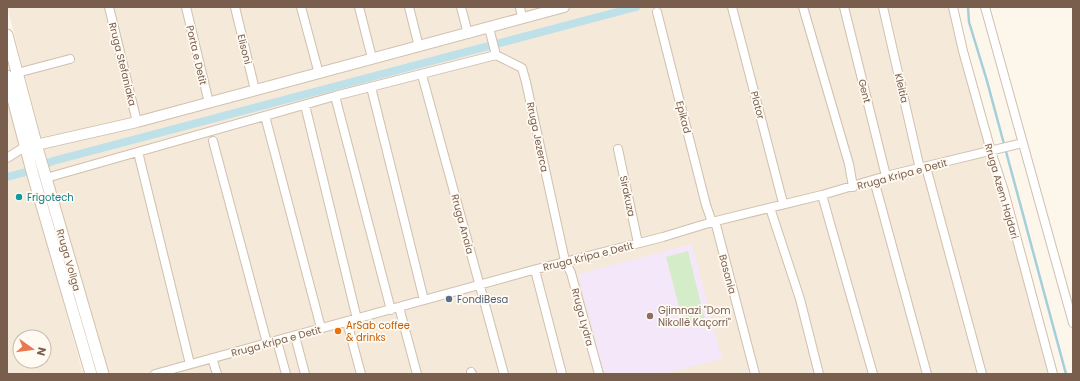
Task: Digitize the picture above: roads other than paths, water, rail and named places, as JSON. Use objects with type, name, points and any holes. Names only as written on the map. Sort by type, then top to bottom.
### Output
[{"type":"main road","points":[[7,35],[12,75],[32,149]]},
{"type":"main road","name":"Rruga Vollga","points":[[32,149],[33,175],[91,374]]},
{"type":"main road","name":"Rruga Vollga","points":[[32,149],[45,176],[103,374]]},
{"type":"street","name":"Rruga Stefaniaka","points":[[109,7],[137,122]]},
{"type":"street","name":"Porta e Detit","points":[[186,7],[208,103]]},
{"type":"street","name":"Elisoni","points":[[235,7],[255,90]]},
{"type":"street","points":[[301,7],[319,74]]},
{"type":"street","points":[[359,7],[372,58]]},
{"type":"street","points":[[409,7],[419,47]]},
{"type":"street","points":[[461,7],[468,34]]},
{"type":"street","points":[[520,7],[522,18]]},
{"type":"street","points":[[7,158],[32,149],[319,74],[372,58],[468,34],[548,9],[564,7]]},
{"type":"street","name":"Plator","points":[[732,7],[783,203]]},
{"type":"street","points":[[803,7],[849,164],[853,187]]},
{"type":"street","name":"Gent","points":[[844,7],[886,176]]},
{"type":"street","name":"Kleitia","points":[[882,7],[923,168],[982,374]]},
{"type":"street","name":"Rruga Azem Hajdari","points":[[953,7],[1053,374]]},
{"type":"street","points":[[985,7],[1035,182],[1073,323]]},
{"type":"street","name":"Epikad","points":[[657,12],[706,205],[714,221]]},
{"type":"street","points":[[45,176],[138,152],[335,96],[496,53],[489,28]]},
{"type":"street","name":"Rruga Jezerca","points":[[496,53],[522,68],[528,88],[565,261]]},
{"type":"street","points":[[12,75],[70,59]]},
{"type":"street","name":"Rruga Anaia","points":[[422,74],[504,374]]},
{"type":"street","points":[[371,87],[424,300]]},
{"type":"street","points":[[335,96],[391,310]]},
{"type":"street","points":[[305,105],[357,319]]},
{"type":"street","points":[[265,116],[321,328]]},
{"type":"street","points":[[214,142],[266,343]]},
{"type":"street","name":"Rruga Kripa e Detit","points":[[155,374],[714,221],[853,187],[886,176],[1023,143]]},
{"type":"street","name":"Sirakuza","points":[[618,149],[638,243]]},
{"type":"street","points":[[138,152],[190,364]]},
{"type":"street","points":[[874,180],[927,374]]},
{"type":"street","points":[[822,195],[873,374]]},
{"type":"street","points":[[770,208],[800,299],[819,374]]},
{"type":"street","name":"Basania","points":[[714,221],[755,374]]},
{"type":"street","name":"Rruga Lydra","points":[[565,261],[571,273],[599,374]]},
{"type":"street","points":[[535,270],[562,374]]},
{"type":"street","points":[[399,307],[417,374]]},
{"type":"street","points":[[347,322],[360,374]]},
{"type":"street","points":[[295,336],[305,374]]},
{"type":"street","points":[[277,341],[286,374]]},
{"type":"street","points":[[212,358],[217,374]]},
{"type":"waterway","points":[[7,177],[26,172],[53,161],[636,7]]},
{"type":"waterway","points":[[968,7],[969,22],[987,81],[1066,374]]},
{"type":"place","name":"Frigotech","points":[[19,197]]},
{"type":"place","name":"FondiBesa","points":[[449,299]]},
{"type":"place","name":"Gjimnazi \"Dom Nikollë Kaçorri\"","points":[[650,316]]},
{"type":"place","name":"ArSab coffee & drinks","points":[[338,331]]}]
